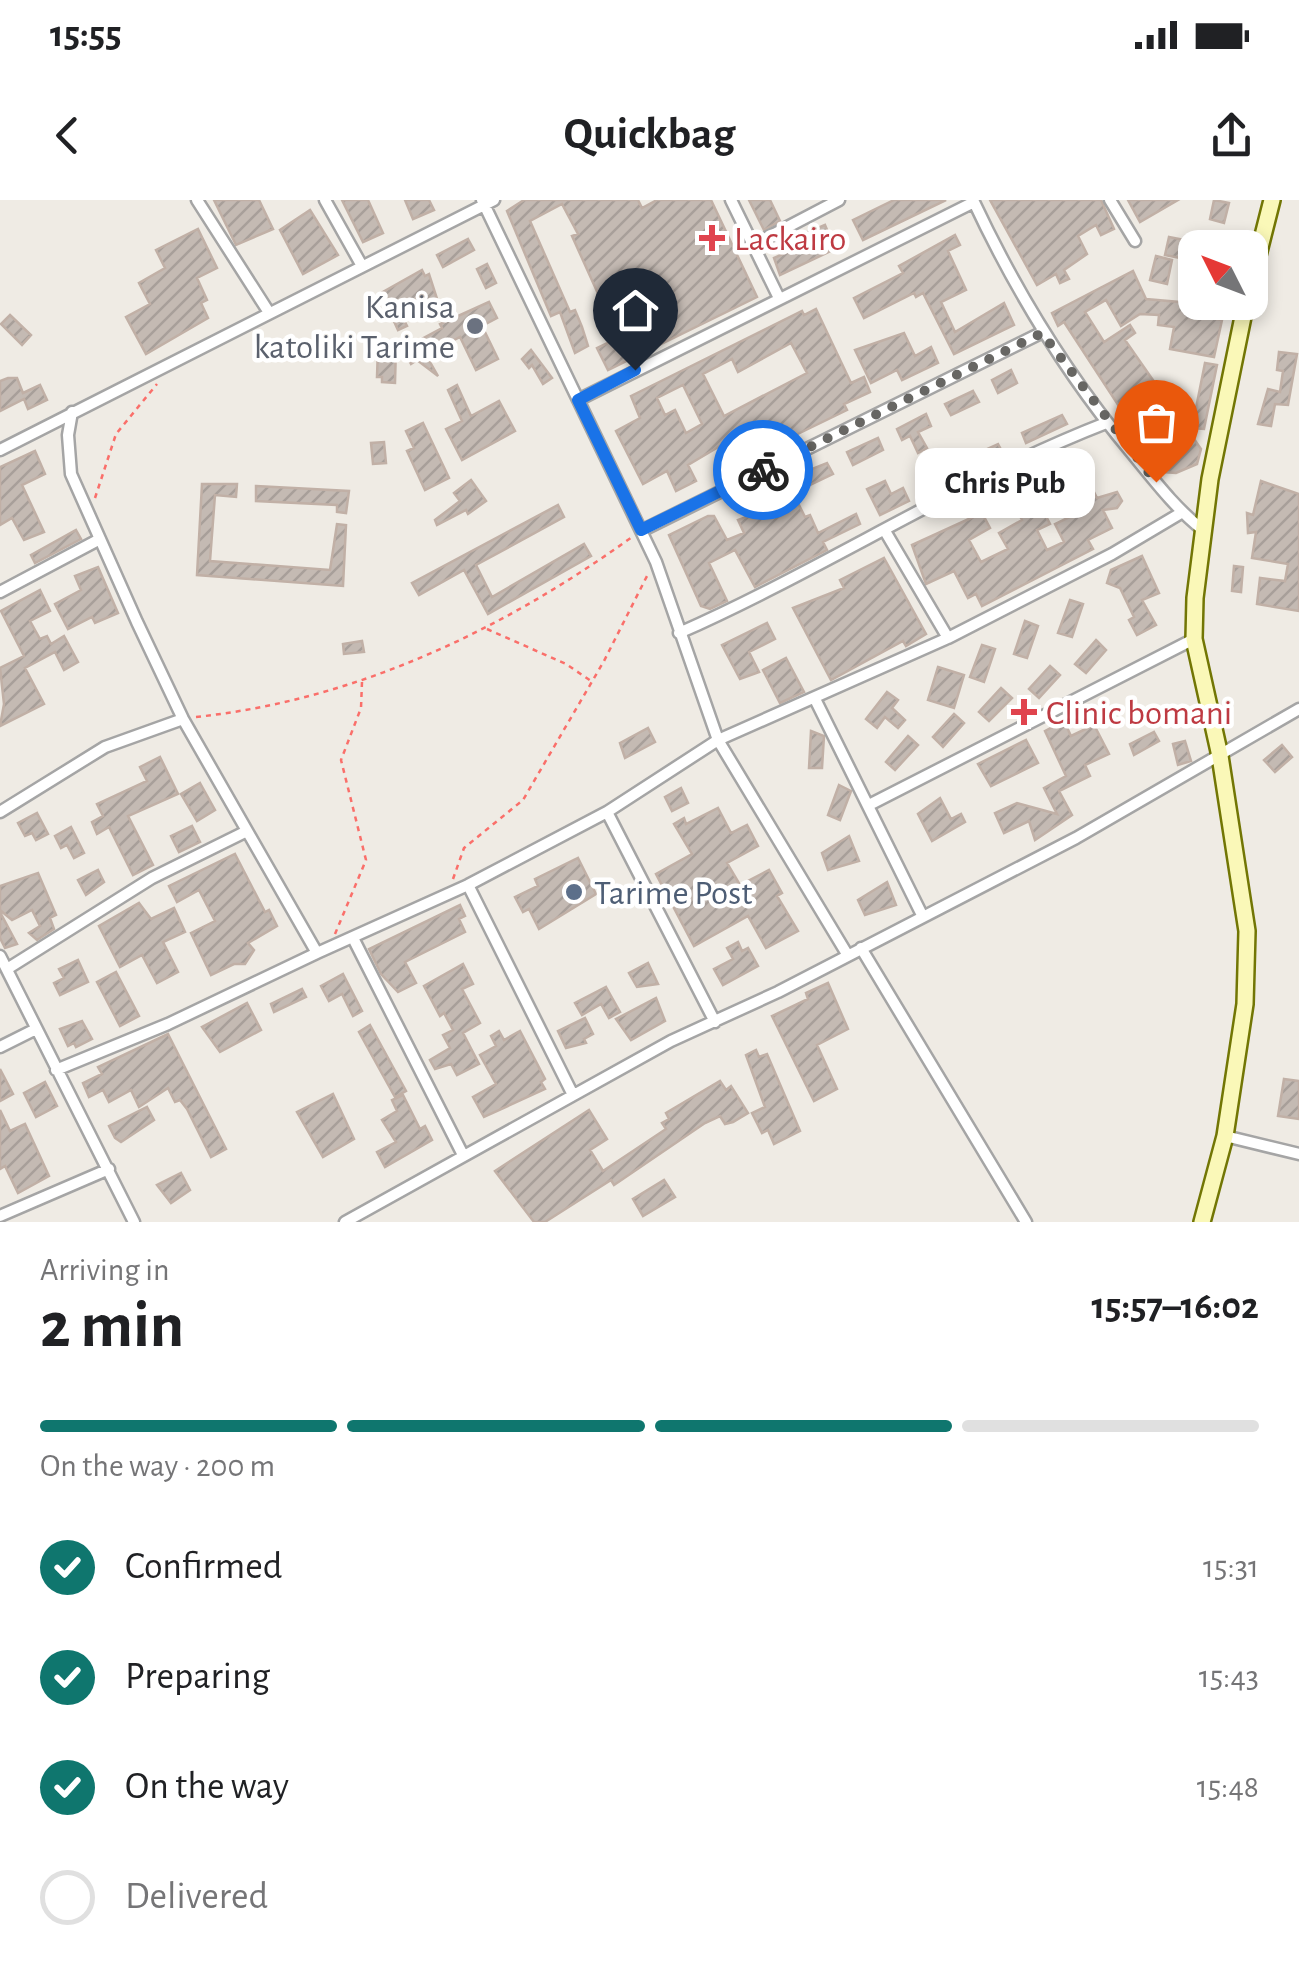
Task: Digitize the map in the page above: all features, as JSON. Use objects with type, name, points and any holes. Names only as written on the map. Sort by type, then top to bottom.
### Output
[{"type":"main road","points":[[1264,230],[1272,200]]},
{"type":"main road","points":[[1202,1222],[1225,1136],[1245,1004],[1248,931],[1220,756],[1194,639],[1203,530],[1243,320]]},
{"type":"street","points":[[197,200],[268,310]]},
{"type":"street","points":[[325,200],[362,266]]},
{"type":"street","points":[[730,200],[778,298]]},
{"type":"street","points":[[753,245],[839,200]]},
{"type":"street","points":[[1110,200],[1135,241]]},
{"type":"street","points":[[578,400],[974,201],[1042,333],[1106,422],[1181,513],[1203,530]]},
{"type":"street","points":[[0,450],[268,310],[487,202],[656,562],[718,740],[847,954]]},
{"type":"street","points":[[641,530],[1042,333]]},
{"type":"street","points":[[72,412],[68,455],[100,539],[183,719],[317,953]]},
{"type":"street","points":[[679,632],[885,532],[1052,444],[1106,422]]},
{"type":"street","points":[[56,1070],[168,1024],[454,892],[607,812],[718,740],[948,638],[1112,554],[1181,513]]},
{"type":"street","points":[[885,532],[948,638]]},
{"type":"street","points":[[0,592],[100,539]]},
{"type":"street","points":[[869,805],[1194,639]]},
{"type":"street","points":[[815,698],[922,915]]},
{"type":"street","points":[[345,1222],[462,1153],[671,1041],[1076,838],[1299,709]]},
{"type":"street","points":[[0,812],[105,747],[183,719]]},
{"type":"street","points":[[607,812],[715,1022]]},
{"type":"street","points":[[6,969],[152,878],[246,831]]},
{"type":"street","points":[[468,885],[573,1095]]},
{"type":"street","points":[[353,938],[462,1153]]},
{"type":"street","points":[[861,948],[1026,1222]]},
{"type":"street","points":[[0,956],[134,1222]]},
{"type":"street","points":[[0,1047],[36,1029]]},
{"type":"street","points":[[1225,1136],[1299,1154]]},
{"type":"street","points":[[0,1216],[109,1170]]},
{"type":"path","points":[[90,514],[116,434],[158,382]]},
{"type":"path","points":[[183,719],[242,712],[362,680],[486,628],[536,602],[641,530]]},
{"type":"path","points":[[454,892],[456,862],[464,848],[523,800],[656,562]]},
{"type":"path","points":[[486,628],[566,664],[592,682]]},
{"type":"path","points":[[329,948],[366,860],[341,760],[343,744],[360,708],[362,680]]},
{"type":"building","points":[[214,200],[259,200],[273,229],[236,245]]},
{"type":"building","points":[[342,200],[368,200],[383,233],[363,242]]},
{"type":"building","points":[[405,200],[429,200],[434,210],[413,219]]},
{"type":"building","points":[[524,200],[638,200],[642,208],[657,200],[711,200],[757,297],[608,370],[597,348],[618,338],[572,236],[578,234],[562,204],[530,221],[570,312],[575,310],[582,327],[588,346],[575,353],[560,312],[551,316],[507,211]]},
{"type":"building","points":[[749,200],[770,200],[780,221],[764,230]]},
{"type":"building","points":[[894,200],[946,200],[863,240],[853,220]]},
{"type":"building","points":[[990,200],[1101,200],[1114,229],[1101,235],[1096,225],[1078,236],[1087,254],[1064,270],[1069,279],[1060,283],[1056,274],[1037,285]]},
{"type":"building","points":[[1128,200],[1178,200],[1140,222]]},
{"type":"building","points":[[1214,200],[1229,203],[1224,223],[1210,219]]},
{"type":"building","points":[[310,210],[338,255],[303,274],[280,230]]},
{"type":"building","points":[[825,225],[835,249],[780,275],[774,258],[810,242],[806,233]]},
{"type":"building","points":[[198,229],[217,268],[197,278],[207,300],[201,303],[208,318],[146,354],[126,317],[150,304],[139,283],[165,268],[156,250]]},
{"type":"building","points":[[955,235],[960,245],[948,251],[966,290],[941,302],[955,332],[1004,303],[1014,325],[954,354],[923,293],[916,297],[914,293],[864,318],[854,298],[903,273],[899,266]]},
{"type":"building","points":[[1169,237],[1178,239],[1178,258],[1165,255]]},
{"type":"building","points":[[468,239],[474,250],[443,267],[437,255]]},
{"type":"building","points":[[1156,256],[1172,260],[1167,284],[1150,280]]},
{"type":"building","points":[[487,264],[496,283],[486,288],[477,269]]},
{"type":"building","points":[[422,270],[425,276],[429,274],[439,305],[425,309],[417,302],[399,311],[407,326],[398,330],[381,293]]},
{"type":"building","points":[[1133,271],[1146,299],[1178,302],[1178,320],[1222,320],[1214,357],[1170,349],[1174,327],[1158,325],[1159,315],[1140,314],[1121,326],[1106,300],[1085,312],[1104,342],[1130,325],[1135,333],[1125,340],[1201,449],[1197,464],[1176,473],[1162,472],[1064,322],[1058,326],[1052,313]]},
{"type":"building","points":[[489,302],[497,318],[482,326],[498,359],[476,370],[460,337],[431,352],[427,344],[426,355],[438,376],[417,360],[411,364],[403,349],[442,328],[440,324]]},
{"type":"building","points":[[816,309],[851,383],[864,377],[870,392],[844,404],[847,410],[773,446],[767,436],[744,448],[737,436],[688,465],[696,481],[676,491],[667,471],[643,484],[616,431],[640,418],[631,396],[802,311],[804,315]],"holes":[[[791,343],[807,373],[724,416],[703,374],[732,359],[738,372]],[[683,385],[702,424],[686,433],[675,410],[665,415],[657,398]]]},
{"type":"building","points":[[10,315],[31,335],[22,345],[1,324]]},
{"type":"building","points":[[904,333],[915,356],[931,347],[938,363],[902,380],[897,370],[871,383],[855,350]]},
{"type":"building","points":[[378,347],[396,347],[395,383],[382,382],[382,377],[377,377]]},
{"type":"building","points":[[531,350],[552,378],[543,384],[532,365],[529,368],[522,359]]},
{"type":"building","points":[[1279,352],[1297,354],[1288,405],[1275,404],[1271,426],[1258,424],[1268,389],[1280,392],[1283,371],[1277,370]]},
{"type":"building","points":[[1205,363],[1217,365],[1204,429],[1192,428]]},
{"type":"building","points":[[1011,370],[1017,383],[998,393],[992,380]]},
{"type":"building","points":[[17,378],[23,393],[40,385],[47,400],[28,409],[24,399],[0,411],[0,381]]},
{"type":"building","points":[[457,385],[471,416],[499,401],[515,431],[462,460],[446,429],[462,421],[448,390]]},
{"type":"building","points":[[973,391],[979,402],[951,415],[945,404]]},
{"type":"building","points":[[926,414],[931,426],[918,432],[927,448],[918,453],[910,436],[902,440],[897,429]]},
{"type":"building","points":[[1062,415],[1067,424],[1026,443],[1022,433]]},
{"type":"building","points":[[423,423],[449,478],[425,490],[407,451],[414,448],[406,431]]},
{"type":"building","points":[[878,438],[883,450],[853,465],[847,452]]},
{"type":"building","points":[[384,442],[386,463],[373,464],[371,443]]},
{"type":"building","points":[[998,444],[1004,455],[927,492],[921,479]]},
{"type":"building","points":[[35,451],[45,474],[22,485],[44,532],[24,540],[12,518],[0,525],[0,467]]},
{"type":"building","points":[[827,463],[833,474],[793,493],[805,517],[810,515],[818,533],[856,514],[860,524],[823,542],[827,550],[755,587],[735,550],[709,563],[727,601],[710,609],[701,606],[669,535],[708,516],[714,516],[727,540],[744,533],[738,520],[749,516],[739,498]]},
{"type":"building","points":[[1080,464],[1097,498],[1117,492],[1122,501],[1117,508],[1103,510],[1112,528],[1088,540],[1093,549],[982,606],[976,594],[968,598],[954,571],[926,584],[912,545],[982,513],[990,528],[969,540],[981,562],[1008,549],[999,533],[1022,520],[1009,495],[1030,485],[1050,524],[1037,530],[1047,550],[1064,542],[1055,524],[1078,513],[1059,475]]},
{"type":"building","points":[[471,480],[486,501],[468,514],[466,510],[437,525],[435,520],[460,501],[454,493]]},
{"type":"building","points":[[885,481],[891,494],[903,488],[909,501],[880,515],[867,489]]},
{"type":"building","points":[[1261,481],[1299,494],[1299,611],[1257,604],[1260,578],[1285,581],[1288,564],[1252,558],[1256,532],[1248,533],[1247,513],[1253,515]]},
{"type":"building","points":[[202,484],[237,484],[236,497],[215,495],[210,561],[330,570],[337,524],[346,525],[343,586],[197,575]]},
{"type":"building","points":[[256,486],[349,491],[346,513],[337,512],[337,505],[256,501]]},
{"type":"building","points":[[558,505],[564,517],[476,565],[492,597],[584,544],[591,556],[488,614],[464,570],[419,595],[412,583]]},
{"type":"building","points":[[76,530],[81,539],[35,563],[31,555]]},
{"type":"building","points":[[1142,556],[1159,593],[1142,600],[1156,625],[1137,635],[1129,620],[1134,617],[1120,588],[1107,583],[1111,570]]},
{"type":"building","points":[[884,558],[926,634],[906,646],[903,641],[831,680],[793,608],[844,588],[840,580]]},
{"type":"building","points":[[1234,566],[1243,567],[1241,592],[1232,591]]},
{"type":"building","points":[[98,567],[118,613],[95,623],[92,617],[68,629],[55,604],[81,590],[75,576]]},
{"type":"building","points":[[40,590],[50,611],[30,621],[40,639],[47,636],[51,644],[64,636],[78,662],[64,670],[55,652],[25,668],[44,704],[0,726],[4,704],[0,668],[24,656],[1,611]]},
{"type":"building","points":[[1070,600],[1083,604],[1072,637],[1058,633]]},
{"type":"building","points":[[1025,621],[1038,626],[1027,658],[1014,654]]},
{"type":"building","points":[[767,623],[775,639],[749,652],[759,672],[740,679],[722,645]]},
{"type":"building","points":[[1096,640],[1106,650],[1086,673],[1075,664]]},
{"type":"building","points":[[362,641],[364,652],[344,654],[343,644]]},
{"type":"building","points":[[982,645],[995,649],[984,682],[970,677]]},
{"type":"building","points":[[786,658],[804,692],[780,703],[763,670]]},
{"type":"building","points":[[1050,666],[1060,675],[1039,698],[1029,689]]},
{"type":"building","points":[[938,667],[964,675],[954,708],[928,700]]},
{"type":"building","points":[[1001,688],[1012,698],[989,721],[979,712]]},
{"type":"building","points":[[887,692],[898,700],[892,708],[905,720],[898,728],[885,717],[877,728],[866,719]]},
{"type":"building","points":[[954,714],[964,723],[943,747],[933,737]]},
{"type":"building","points":[[1064,721],[1071,736],[1094,725],[1109,754],[1085,765],[1090,776],[1059,791],[1072,815],[1035,840],[1029,821],[1004,833],[995,813],[1017,803],[1057,814],[1044,788],[1066,776],[1045,731]]},
{"type":"building","points":[[648,728],[655,742],[625,758],[620,743]]},
{"type":"building","points":[[811,731],[824,736],[822,768],[809,768]]},
{"type":"building","points":[[1154,732],[1159,741],[1134,755],[1130,744]]},
{"type":"building","points":[[908,736],[918,745],[895,770],[886,762]]},
{"type":"building","points":[[1026,740],[1038,763],[991,786],[978,764]]},
{"type":"building","points":[[1185,741],[1191,761],[1178,765],[1173,744]]},
{"type":"building","points":[[1282,745],[1292,757],[1275,772],[1264,760]]},
{"type":"building","points":[[160,757],[178,794],[128,816],[153,865],[133,875],[109,827],[97,834],[92,822],[103,816],[97,804],[147,781],[140,767]]},
{"type":"building","points":[[200,783],[215,810],[197,821],[181,794]]},
{"type":"building","points":[[839,785],[851,791],[840,820],[828,815]]},
{"type":"building","points":[[681,788],[688,803],[672,811],[665,797]]},
{"type":"building","points":[[940,798],[951,819],[961,814],[965,822],[932,841],[918,814]]},
{"type":"building","points":[[718,808],[731,833],[747,825],[758,846],[727,863],[740,885],[769,870],[782,893],[777,896],[798,931],[766,948],[748,916],[694,946],[656,874],[692,854],[674,824],[684,818],[686,824]]},
{"type":"building","points":[[37,813],[48,834],[36,840],[32,833],[25,836],[18,823]]},
{"type":"building","points":[[192,826],[200,842],[179,852],[171,836]]},
{"type":"building","points":[[71,827],[84,853],[74,858],[67,845],[61,848],[55,836]]},
{"type":"building","points":[[849,836],[859,861],[828,870],[822,853]]},
{"type":"building","points":[[235,854],[265,912],[269,910],[277,926],[248,943],[254,950],[245,964],[234,964],[211,975],[191,933],[215,921],[199,890],[177,902],[169,886]]},
{"type":"building","name":"Tarime Post","points":[[578,858],[596,894],[539,929],[529,909],[523,912],[515,897],[538,886],[535,879]]},
{"type":"building","points":[[98,870],[104,882],[86,895],[78,880]]},
{"type":"building","points":[[38,873],[56,915],[50,918],[54,929],[37,940],[29,933],[40,926],[32,910],[12,920],[0,910],[0,886]]},
{"type":"building","points":[[887,882],[896,905],[865,915],[858,900]]},
{"type":"building","points":[[139,903],[151,919],[174,908],[185,932],[163,942],[178,972],[157,983],[142,955],[120,967],[99,926]]},
{"type":"building","points":[[460,905],[465,916],[459,919],[465,932],[405,962],[416,983],[398,992],[381,974],[369,949]]},
{"type":"building","points":[[0,912],[17,944],[5,948],[0,938]]},
{"type":"building","points":[[738,942],[742,951],[748,948],[758,966],[723,985],[714,969],[733,959],[727,948]]},
{"type":"building","points":[[78,960],[88,982],[60,995],[54,983],[64,978],[59,969]]},
{"type":"building","points":[[648,963],[658,984],[637,987],[629,973]]},
{"type":"building","points":[[463,964],[473,984],[462,989],[480,1023],[463,1033],[479,1064],[457,1075],[451,1064],[435,1069],[430,1060],[450,1048],[443,1035],[453,1030],[444,1013],[440,1016],[424,986]]},
{"type":"building","points":[[116,972],[139,1016],[120,1026],[97,982]]},
{"type":"building","points":[[343,974],[362,1011],[353,1016],[342,994],[329,1001],[321,986]]},
{"type":"building","points":[[828,983],[848,1029],[817,1045],[837,1089],[814,1101],[772,1016],[808,999],[806,993]]},
{"type":"building","points":[[606,987],[620,1012],[609,1018],[601,1004],[582,1015],[575,1003]]},
{"type":"building","points":[[302,989],[306,997],[274,1012],[271,1004]]},
{"type":"building","points":[[656,998],[665,1021],[631,1040],[616,1019]]},
{"type":"building","points":[[247,1003],[261,1030],[220,1052],[202,1027]]},
{"type":"building","points":[[585,1018],[593,1034],[584,1039],[586,1043],[566,1048],[558,1031]]},
{"type":"building","points":[[82,1021],[92,1039],[76,1047],[74,1043],[68,1046],[60,1029]]},
{"type":"building","points":[[370,1025],[406,1091],[395,1097],[359,1032]]},
{"type":"building","points":[[499,1031],[504,1040],[520,1031],[545,1079],[541,1082],[545,1089],[484,1117],[473,1097],[496,1084],[480,1055],[496,1046],[491,1036]]},
{"type":"building","points":[[168,1034],[226,1149],[211,1157],[187,1109],[180,1100],[175,1102],[168,1088],[139,1107],[131,1090],[109,1102],[103,1090],[89,1097],[83,1083],[102,1074],[98,1067]]},
{"type":"building","points":[[756,1050],[759,1057],[767,1054],[800,1131],[774,1144],[768,1130],[762,1133],[752,1113],[765,1107],[746,1055]]},
{"type":"building","points":[[0,1069],[13,1094],[0,1101]]},
{"type":"building","points":[[1284,1079],[1299,1081],[1299,1119],[1278,1116]]},
{"type":"building","points":[[720,1081],[726,1090],[731,1086],[748,1113],[725,1124],[720,1116],[705,1123],[614,1185],[611,1180],[545,1222],[534,1222],[495,1171],[589,1110],[607,1139],[590,1150],[603,1171],[666,1129],[662,1123],[669,1119],[666,1113]]},
{"type":"building","points":[[45,1082],[57,1106],[36,1117],[24,1093]]},
{"type":"building","points":[[333,1094],[354,1139],[323,1157],[297,1112]]},
{"type":"building","points":[[403,1095],[420,1129],[425,1126],[432,1140],[385,1167],[377,1152],[396,1142],[382,1120],[397,1111],[392,1100]]},
{"type":"building","points":[[147,1107],[154,1120],[121,1142],[115,1138],[109,1126]]},
{"type":"building","points":[[0,1110],[10,1131],[25,1124],[49,1176],[18,1193],[5,1166],[0,1169]]},
{"type":"building","points":[[181,1173],[190,1190],[171,1203],[157,1185]]},
{"type":"building","points":[[664,1180],[675,1197],[643,1216],[633,1199]]},
{"type":"way so far","points":[[763,470],[1042,333],[1106,422],[1156,482]]},
{"type":"place","name":"Lackairo","points":[[712,238]]},
{"type":"place","name":"Kanisa katoliki Tarime","points":[[475,326]]},
{"type":"place","name":"Chris Pub","points":[[1156,482]]},
{"type":"place","name":"Clinic bomani","points":[[1024,712]]},
{"type":"place","name":"Tarime Post","points":[[574,892]]},
{"type":"route","points":[[635,370],[578,400],[641,530],[763,470]]}]
